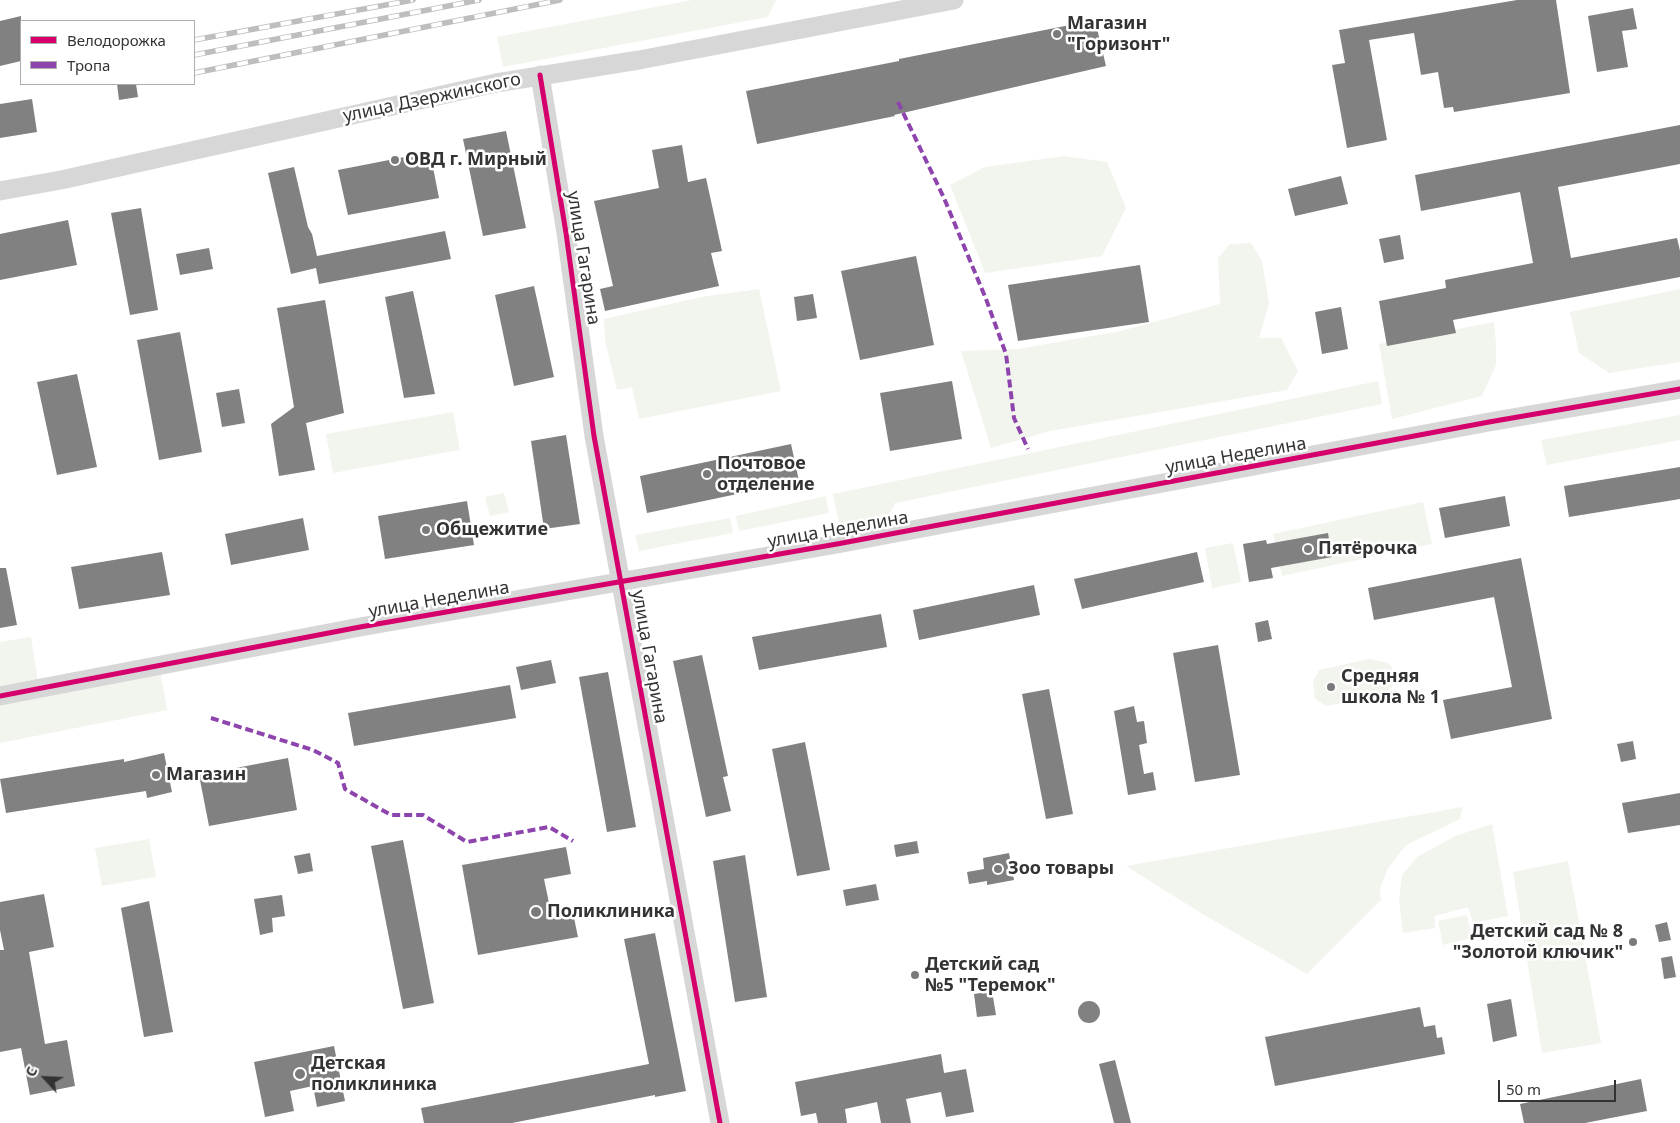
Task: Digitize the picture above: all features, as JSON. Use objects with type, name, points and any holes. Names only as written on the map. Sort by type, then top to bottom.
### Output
[{"type":"street","name":"улица Дзержинского","points":[[0,191],[61,180],[496,82],[639,60],[954,0]]},
{"type":"street","name":"улица Гагарина","points":[[540,75],[566,233],[594,436],[720,1123]]},
{"type":"street","name":"улица Неделина","points":[[0,696],[360,627],[621,583],[1490,422],[1680,389]]},
{"type":"shaded area","points":[[692,0],[776,0],[768,17],[503,67],[497,37]]},
{"type":"shaded area","points":[[1064,156],[1107,162],[1126,208],[1102,256],[985,273],[950,185],[985,167]]},
{"type":"shaded area","points":[[1251,243],[1262,261],[1269,303],[1259,338],[1281,338],[1298,371],[1287,390],[1050,431],[991,448],[961,351],[1018,349],[1121,331],[1220,304],[1218,258],[1230,244]]},
{"type":"shaded area","points":[[759,289],[781,391],[639,419],[632,387],[617,390],[605,340],[604,319],[701,297]]},
{"type":"shaded area","points":[[1680,289],[1680,362],[1609,373],[1579,353],[1570,312]]},
{"type":"shaded area","points":[[1494,322],[1496,365],[1482,396],[1392,419],[1379,344]]},
{"type":"shaded area","points":[[1378,381],[1382,404],[895,503],[886,521],[840,529],[833,494]]},
{"type":"shaded area","points":[[453,412],[460,450],[333,473],[326,434]]},
{"type":"shaded area","points":[[1680,415],[1680,440],[1547,465],[1541,440]]},
{"type":"shaded area","points":[[504,493],[509,512],[490,516],[485,497]]},
{"type":"shaded area","points":[[826,496],[829,513],[739,531],[736,516]]},
{"type":"shaded area","points":[[1423,502],[1432,544],[1282,576],[1273,534]]},
{"type":"shaded area","points":[[730,518],[733,533],[639,551],[635,535]]},
{"type":"shaded area","points":[[1233,543],[1241,582],[1212,588],[1205,548]]},
{"type":"shaded area","points":[[31,637],[38,682],[0,690],[0,642]]},
{"type":"shaded area","points":[[1369,659],[1389,663],[1394,672],[1392,687],[1381,696],[1326,706],[1315,699],[1313,681],[1319,670]]},
{"type":"shaded area","points":[[160,670],[167,710],[0,743],[0,702]]},
{"type":"shaded area","points":[[1463,807],[1460,819],[1406,845],[1388,868],[1380,889],[1381,900],[1307,974],[1204,915],[1126,866]]},
{"type":"shaded area","points":[[1492,824],[1508,916],[1473,923],[1468,907],[1435,916],[1435,928],[1403,933],[1399,900],[1402,875],[1417,857],[1455,836]]},
{"type":"shaded area","points":[[149,839],[156,877],[102,886],[95,848]]},
{"type":"shaded area","points":[[1568,861],[1601,1043],[1542,1053],[1513,872]]},
{"type":"shaded area","points":[[1467,915],[1472,938],[1443,945],[1438,921]]},
{"type":"building","points":[[1517,0],[1556,0],[1570,93],[1454,112],[1453,107],[1444,108],[1438,72],[1421,75],[1414,33],[1369,40],[1387,140],[1347,148],[1332,65],[1345,63],[1339,30]]},
{"type":"building","points":[[1633,8],[1637,29],[1622,31],[1628,67],[1597,72],[1588,16]]},
{"type":"building","points":[[21,16],[20,61],[0,66],[0,21]]},
{"type":"building","points":[[1095,20],[1106,66],[895,116],[757,144],[746,91]]},
{"type":"building","points":[[117,85],[136,85],[138,97],[119,100]]},
{"type":"building","points":[[32,99],[37,132],[0,138],[0,104]]},
{"type":"building","points":[[1680,125],[1680,164],[1558,187],[1571,258],[1677,238],[1680,251],[1680,277],[1453,320],[1456,333],[1387,346],[1379,301],[1446,288],[1445,280],[1533,263],[1520,192],[1421,211],[1415,175]]},
{"type":"building","points":[[506,131],[526,228],[483,236],[463,139]]},
{"type":"building","points":[[682,145],[688,182],[706,178],[722,251],[711,253],[719,286],[605,311],[600,289],[613,286],[594,201],[659,188],[652,150]]},
{"type":"building","points":[[430,152],[439,198],[348,215],[338,170]]},
{"type":"building","points":[[294,167],[317,256],[445,231],[451,259],[319,284],[316,268],[291,274],[268,173]]},
{"type":"building","points":[[1341,176],[1348,204],[1295,216],[1288,189]]},
{"type":"building","points":[[141,208],[158,310],[130,315],[111,213]]},
{"type":"building","points":[[68,220],[77,265],[0,280],[0,234]]},
{"type":"building","points":[[1400,235],[1404,259],[1384,263],[1379,239]]},
{"type":"building","points":[[209,248],[213,269],[180,275],[176,254]]},
{"type":"building","points":[[916,256],[934,345],[860,360],[841,271]]},
{"type":"building","points":[[1140,265],[1149,322],[1018,341],[1008,285]]},
{"type":"building","points":[[534,286],[554,377],[514,386],[495,295]]},
{"type":"building","points":[[413,291],[435,394],[404,398],[385,297]]},
{"type":"building","points":[[813,294],[817,318],[797,321],[794,297]]},
{"type":"building","points":[[325,300],[344,413],[306,423],[315,470],[279,476],[271,424],[294,407],[277,308]]},
{"type":"building","points":[[1341,307],[1348,349],[1322,354],[1315,312]]},
{"type":"building","points":[[180,332],[202,452],[159,460],[137,340]]},
{"type":"building","points":[[77,374],[97,467],[57,475],[37,382]]},
{"type":"building","points":[[952,381],[962,439],[890,451],[880,393]]},
{"type":"building","points":[[239,389],[245,423],[222,427],[216,393]]},
{"type":"building","points":[[566,435],[580,524],[544,529],[531,441]]},
{"type":"building","points":[[791,444],[799,481],[647,513],[640,476]]},
{"type":"building","points":[[1680,467],[1680,499],[1569,517],[1564,486]]},
{"type":"building","points":[[1505,496],[1510,526],[1445,538],[1439,508]]},
{"type":"building","name":"Общежитие","points":[[467,501],[474,545],[385,559],[378,516]]},
{"type":"building","points":[[303,518],[309,550],[231,565],[225,534]]},
{"type":"building","points":[[1328,533],[1332,557],[1271,568],[1273,578],[1249,582],[1243,544],[1266,540],[1267,544]]},
{"type":"building","points":[[162,552],[170,595],[79,609],[71,567]]},
{"type":"building","points":[[1197,552],[1204,582],[1082,609],[1074,579]]},
{"type":"building","points":[[1521,558],[1552,719],[1451,739],[1443,700],[1512,687],[1494,597],[1374,620],[1368,588]]},
{"type":"building","points":[[0,568],[6,568],[17,625],[0,628]]},
{"type":"building","points":[[1034,585],[1040,615],[919,640],[913,610]]},
{"type":"building","points":[[881,614],[887,647],[759,670],[752,637]]},
{"type":"building","points":[[1268,620],[1272,639],[1258,642],[1255,623]]},
{"type":"building","points":[[1218,645],[1240,775],[1195,782],[1173,653]]},
{"type":"building","points":[[702,655],[728,776],[723,777],[731,811],[706,817],[673,661]]},
{"type":"building","points":[[551,660],[556,683],[521,690],[516,667]]},
{"type":"building","points":[[608,672],[636,827],[607,832],[579,677]]},
{"type":"building","points":[[510,685],[516,718],[354,746],[348,713]]},
{"type":"building","points":[[1049,689],[1073,814],[1046,819],[1022,694]]},
{"type":"building","points":[[1134,706],[1137,722],[1144,721],[1147,743],[1139,745],[1144,774],[1153,772],[1156,790],[1128,795],[1114,711]]},
{"type":"building","points":[[1633,741],[1636,759],[1621,762],[1617,744]]},
{"type":"building","points":[[805,742],[830,870],[797,876],[772,749]]},
{"type":"building","points":[[164,753],[172,792],[147,798],[146,791],[6,813],[0,779],[124,759],[124,762]]},
{"type":"building","points":[[288,758],[297,810],[209,826],[199,775]]},
{"type":"building","points":[[1680,793],[1680,825],[1628,833],[1622,803]]},
{"type":"building","points":[[403,840],[434,1003],[403,1009],[371,846]]},
{"type":"building","points":[[917,841],[919,853],[896,857],[894,845]]},
{"type":"building","points":[[566,847],[571,874],[544,879],[552,917],[573,913],[578,937],[478,955],[462,865]]},
{"type":"building","points":[[310,853],[313,871],[298,874],[294,856]]},
{"type":"building","name":"Зоо товары","points":[[1009,853],[1014,880],[987,885],[987,881],[969,884],[967,872],[984,869],[983,858]]},
{"type":"building","points":[[745,855],[767,997],[735,1002],[713,861]]},
{"type":"building","points":[[876,884],[879,900],[846,906],[843,890]]},
{"type":"building","points":[[44,894],[54,947],[29,952],[45,1044],[67,1040],[75,1086],[30,1095],[21,1048],[0,1052],[0,950],[4,950],[0,930],[0,902]]},
{"type":"building","points":[[282,895],[285,916],[272,918],[273,932],[260,935],[254,899]]},
{"type":"building","points":[[149,901],[173,1032],[144,1037],[121,908]]},
{"type":"building","points":[[1667,922],[1671,940],[1659,942],[1655,925]]},
{"type":"building","points":[[655,933],[686,1091],[655,1097],[655,1095],[512,1123],[424,1123],[421,1108],[649,1064],[624,939]]},
{"type":"building","points":[[1672,956],[1676,977],[1664,979],[1661,958]]},
{"type":"building","points":[[992,991],[996,1015],[977,1017],[974,994]]},
{"type":"building","points":[[1511,999],[1517,1036],[1493,1042],[1487,1004]]},
{"type":"building","points":[[1085,1001],[1093,1001],[1100,1008],[1100,1016],[1093,1023],[1085,1023],[1078,1016],[1078,1008]]},
{"type":"building","points":[[1420,1007],[1424,1027],[1435,1025],[1437,1038],[1442,1037],[1445,1054],[1275,1086],[1265,1037]]},
{"type":"building","points":[[334,1046],[345,1101],[317,1107],[313,1086],[290,1091],[294,1111],[265,1117],[254,1062]]},
{"type":"building","points":[[941,1054],[944,1073],[966,1069],[974,1112],[946,1117],[941,1092],[906,1099],[911,1123],[881,1123],[877,1102],[845,1109],[847,1123],[818,1123],[816,1113],[801,1116],[795,1082]]},
{"type":"building","points":[[1115,1060],[1131,1123],[1114,1123],[1099,1064]]},
{"type":"building","points":[[1641,1079],[1647,1111],[1585,1123],[1524,1123],[1520,1104]]},
{"type":"railway","points":[[195,40],[413,0]]},
{"type":"railway","points":[[195,55],[479,0]]},
{"type":"railway","points":[[195,73],[560,0]]},
{"type":"marked path","points":[[898,102],[944,198],[986,299],[1006,354],[1014,418],[1028,449]]},
{"type":"marked path","points":[[211,718],[313,750],[338,763],[345,789],[391,815],[423,815],[467,842],[549,827],[573,841]]},
{"type":"cycle path","points":[[540,75],[566,233],[594,436],[720,1123]]},
{"type":"cycle path","points":[[0,696],[360,627],[837,544],[1489,422],[1680,389]]},
{"type":"place","name":"Магазин \"Горизонт\"","points":[[1057,34]]},
{"type":"place","name":"ОВД г. Мирный","points":[[395,160]]},
{"type":"place","name":"Почтовое отделение","points":[[707,474]]},
{"type":"place","name":"Общежитие","points":[[426,530]]},
{"type":"place","name":"Пятёрочка","points":[[1308,549]]},
{"type":"place","name":"Средняя школа № 1","points":[[1331,687]]},
{"type":"place","name":"Магазин","points":[[156,775]]},
{"type":"place","name":"Зоо товары","points":[[998,869]]},
{"type":"place","name":"Поликлиника","points":[[536,912]]},
{"type":"place","name":"Детский сад № 8 \"Золотой ключик\"","points":[[1633,942]]},
{"type":"place","name":"Детский сад №5 \"Теремок\"","points":[[915,975]]},
{"type":"place","name":"Детская поликлиника","points":[[300,1074]]}]
